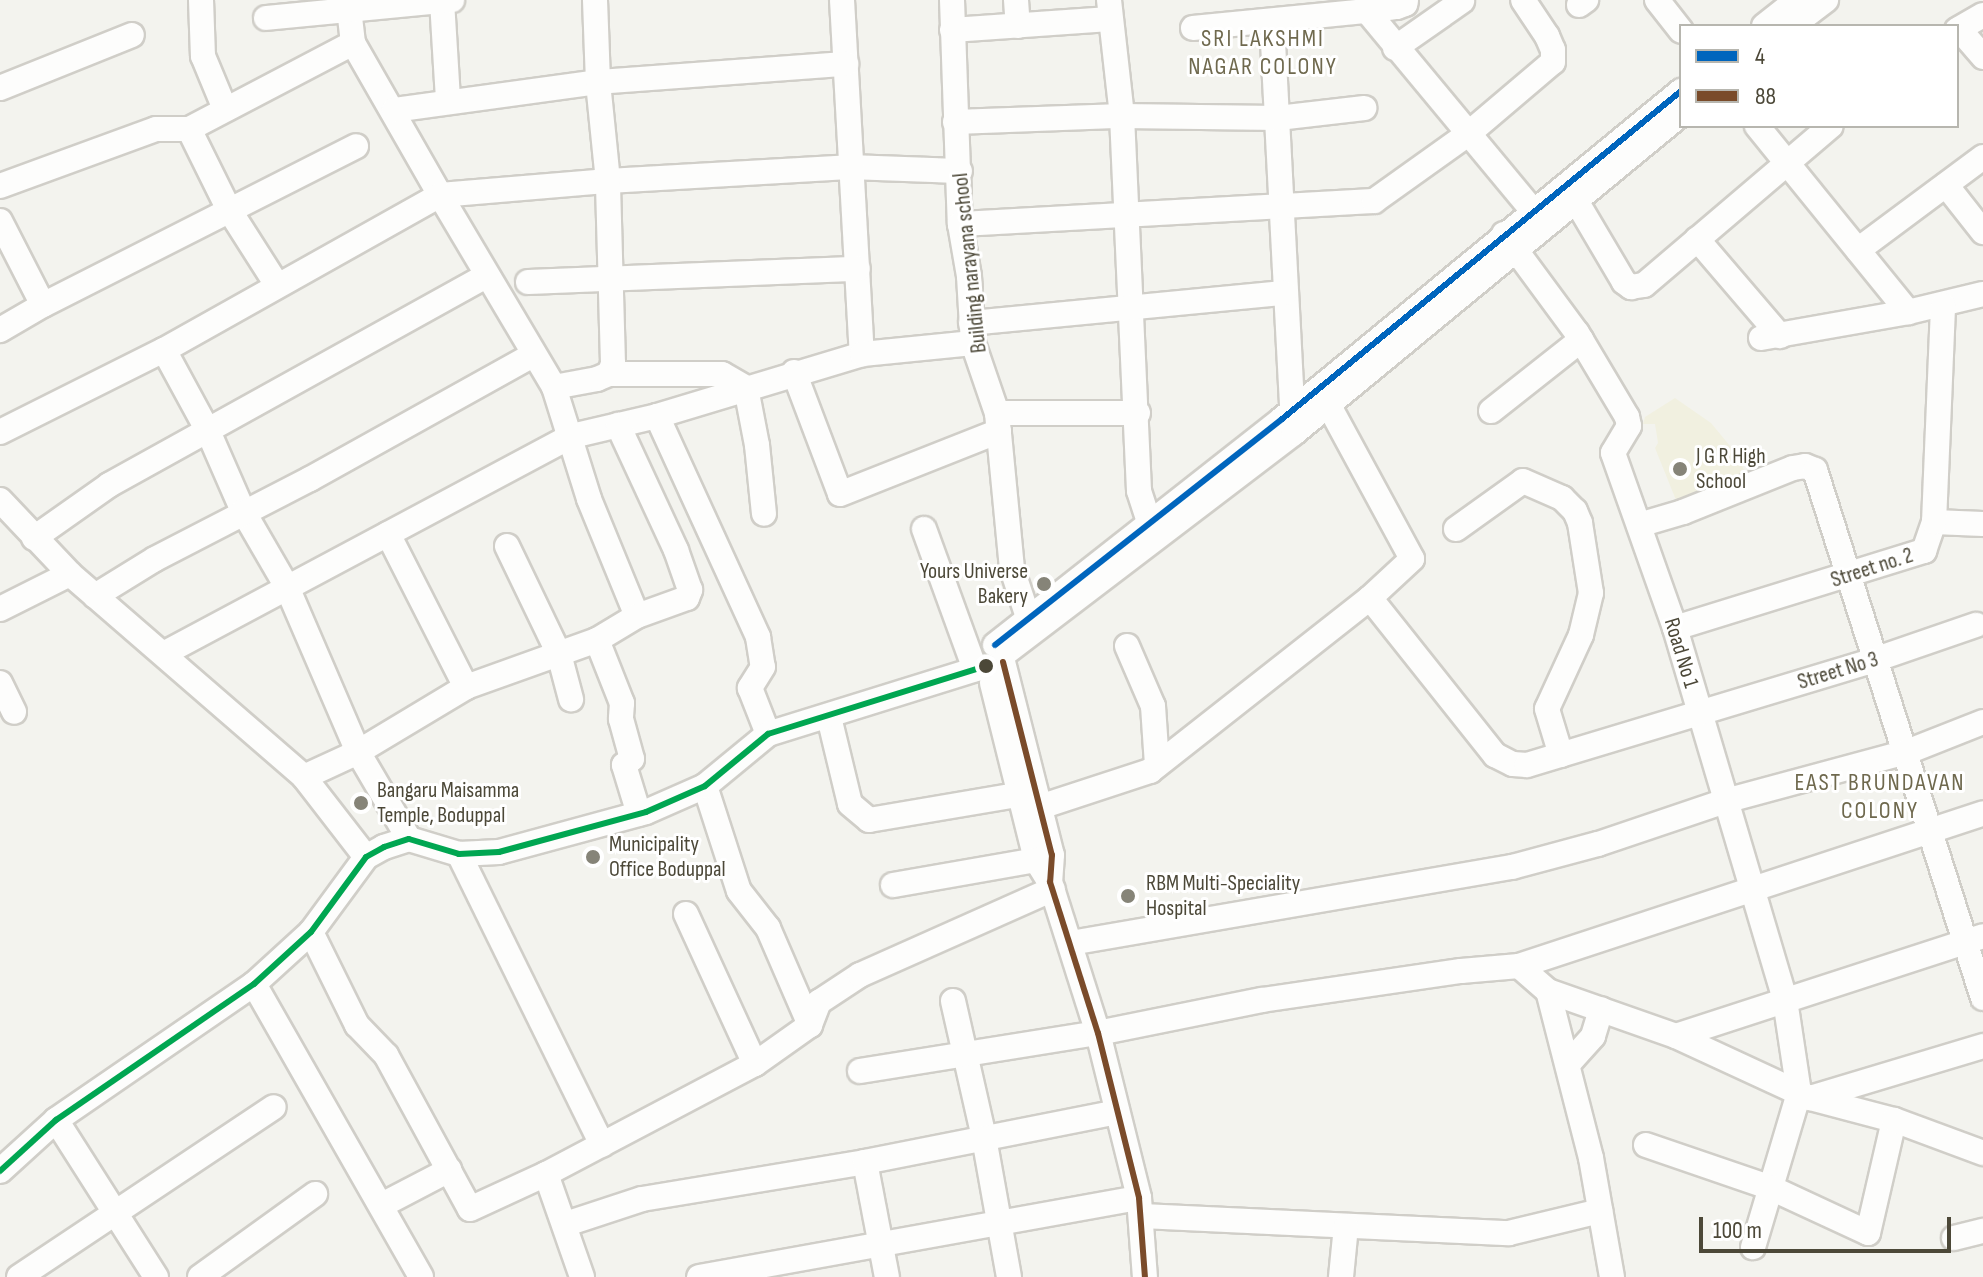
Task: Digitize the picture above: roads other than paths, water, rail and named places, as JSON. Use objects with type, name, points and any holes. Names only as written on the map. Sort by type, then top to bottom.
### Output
[{"type":"street","points":[[201,0],[203,56],[225,109]]},
{"type":"street","points":[[595,0],[612,279],[613,364],[609,374]]},
{"type":"street","points":[[842,0],[849,167],[862,354]]},
{"type":"street","name":"Building narayana school","points":[[952,0],[960,224],[972,333],[998,422],[1012,569],[1028,617]]},
{"type":"street","points":[[1016,0],[1018,26]]},
{"type":"street","points":[[1193,28],[1272,23],[1324,8],[1367,11],[1397,7],[1405,4],[1406,0]]},
{"type":"street","points":[[960,224],[1374,201],[1468,134],[1553,62],[1553,50],[1547,36],[1523,0]]},
{"type":"street","points":[[1657,0],[1679,28]]},
{"type":"street","points":[[1767,24],[1797,0]]},
{"type":"street","points":[[1795,24],[1826,0]]},
{"type":"street","points":[[266,18],[349,6],[447,1],[448,100]]},
{"type":"street","points":[[1395,48],[1462,1]]},
{"type":"street","points":[[349,6],[353,43],[486,276],[554,387],[572,436],[589,499],[637,616]]},
{"type":"street","points":[[952,30],[1018,26],[1110,9],[1122,116],[1138,413],[1139,491],[1152,532]]},
{"type":"street","points":[[1367,11],[1533,211]]},
{"type":"street","points":[[1959,29],[1983,15]]},
{"type":"street","points":[[1272,23],[1292,411]]},
{"type":"street","points":[[1959,31],[1983,57]]},
{"type":"street","points":[[0,88],[132,35]]},
{"type":"street","points":[[0,186],[156,129],[189,129],[353,43]]},
{"type":"street","points":[[394,110],[448,100],[598,82],[846,64]]},
{"type":"street","points":[[992,661],[1028,617],[1152,532],[1328,404],[1510,240],[1533,211],[1679,93]]},
{"type":"street","points":[[955,122],[1122,116],[1278,118],[1364,108]]},
{"type":"street","points":[[0,1171],[56,1120],[254,984],[311,932],[366,857],[384,847],[409,839],[459,854],[499,852],[639,814],[705,786],[768,734],[829,717],[992,661],[1152,532],[1292,411],[1510,240],[1575,199],[1679,116]]},
{"type":"street","points":[[1759,128],[1908,312]]},
{"type":"street","points":[[1575,199],[1624,282],[1631,287],[1644,285],[1829,128]]},
{"type":"street","points":[[189,129],[228,208],[277,285]]},
{"type":"street","points":[[0,330],[228,208],[356,146]]},
{"type":"street","points":[[1858,250],[1983,157]]},
{"type":"street","points":[[0,432],[164,350],[440,195],[608,181],[849,167],[960,171]]},
{"type":"street","points":[[1946,185],[1983,232]]},
{"type":"street","points":[[0,221],[43,305]]},
{"type":"street","points":[[1697,239],[1771,337],[1943,305],[1983,294]]},
{"type":"street","name":"Road No 1","points":[[1510,240],[1581,340],[1627,417],[1629,426],[1613,453],[1675,628],[1754,889],[1785,1000],[1804,1096]]},
{"type":"street","points":[[528,282],[858,269]]},
{"type":"street","points":[[34,538],[109,485],[486,276]]},
{"type":"street","points":[[165,653],[572,436],[657,416],[794,372],[862,354],[1132,305],[1285,293]]},
{"type":"street","name":"Street no. 2","points":[[1675,628],[1852,576],[1924,551],[1934,522],[1943,305]]},
{"type":"street","points":[[1491,411],[1581,340]]},
{"type":"street","points":[[164,350],[208,431],[243,511],[287,587],[358,752],[409,839]]},
{"type":"street","points":[[95,596],[243,511],[310,479],[533,355]]},
{"type":"street","points":[[794,372],[840,494],[998,422],[1138,413]]},
{"type":"street","points":[[554,387],[609,374],[722,374],[746,388],[757,445],[764,514]]},
{"type":"street","points":[[829,717],[850,804],[869,820],[1106,788],[1157,765],[1370,598],[1412,559],[1328,404]]},
{"type":"street","points":[[657,416],[758,637],[763,667],[750,688],[768,734]]},
{"type":"street","points":[[304,777],[358,752],[466,687],[597,640],[637,616],[687,598],[690,590],[676,550],[618,425]]},
{"type":"street","points":[[1639,525],[1683,512],[1793,468],[1811,467],[1823,485],[1930,831],[1975,938],[1983,998]]},
{"type":"street","points":[[1456,529],[1523,481],[1562,498],[1575,511],[1580,523],[1591,593],[1581,635],[1547,709],[1561,755]]},
{"type":"street","points":[[1,503],[70,574],[165,653],[304,777],[366,857]]},
{"type":"street","points":[[1934,522],[1983,524]]},
{"type":"street","points":[[924,529],[992,661],[1031,798],[1052,855],[1051,886]]},
{"type":"street","points":[[388,534],[466,687]]},
{"type":"street","points":[[507,546],[559,654],[571,699]]},
{"type":"street","points":[[0,609],[70,574]]},
{"type":"street","name":"Street No 3","points":[[1370,598],[1495,755],[1513,764],[1527,765],[1877,659],[1976,625]]},
{"type":"street","points":[[597,640],[622,703],[621,719],[632,759],[624,765],[639,814]]},
{"type":"street","points":[[1127,646],[1153,706],[1157,765]]},
{"type":"street","points":[[0,683],[14,712]]},
{"type":"street","points":[[1071,943],[1512,867],[1598,844],[1725,801],[1907,752],[1983,722]]},
{"type":"street","points":[[705,786],[739,891],[768,928],[810,1025]]},
{"type":"street","points":[[1031,798],[1036,860],[1051,886],[1071,943],[1098,1033],[1141,1207],[1145,1277]]},
{"type":"street","points":[[860,1071],[1098,1033],[1262,1000],[1519,966],[1983,813]]},
{"type":"street","points":[[459,854],[602,1145]]},
{"type":"street","points":[[893,885],[1036,860]]},
{"type":"street","points":[[311,932],[357,1025],[386,1055],[470,1209],[546,1174],[755,1064],[810,1025],[819,1002],[860,975],[1051,886]]},
{"type":"street","points":[[686,914],[755,1064]]},
{"type":"street","points":[[1676,1036],[1975,938]]},
{"type":"street","points":[[1519,966],[1548,991],[1676,1036],[1804,1096],[1894,1120],[1983,1153]]},
{"type":"street","points":[[254,984],[421,1277]]},
{"type":"street","points":[[1548,991],[1569,1063],[1612,1277]]},
{"type":"street","points":[[953,1001],[984,1138],[1009,1277]]},
{"type":"street","points":[[1569,1063],[1593,1036],[1601,1009]]},
{"type":"street","points":[[1804,1096],[1983,1046]]},
{"type":"street","points":[[1753,1247],[1769,1187],[1804,1096]]},
{"type":"street","points":[[19,1277],[274,1107]]},
{"type":"street","points":[[566,1224],[642,1199],[865,1162],[1117,1112]]},
{"type":"street","points":[[56,1120],[156,1277]]},
{"type":"street","points":[[1646,1145],[1769,1187],[1868,1233],[1894,1120]]},
{"type":"street","points":[[865,1162],[887,1277]]},
{"type":"street","points":[[382,1205],[449,1170]]},
{"type":"street","points":[[546,1174],[582,1277]]},
{"type":"street","points":[[200,1277],[315,1194]]},
{"type":"street","points":[[699,1277],[998,1221],[1141,1207],[1346,1226],[1509,1233],[1600,1211]]},
{"type":"street","points":[[1341,1277],[1346,1226]]},
{"type":"street","points":[[1954,1238],[1983,1231]]},
{"type":"place","name":"J G R High School","points":[[1680,469]]},
{"type":"place","name":"Yours Universe Bakery","points":[[1044,584]]},
{"type":"place","name":"Bangaru Maisamma Temple, Boduppal","points":[[361,803]]},
{"type":"place","name":"Municipality Office Boduppal","points":[[593,857]]},
{"type":"place","name":"RBM Multi-Speciality Hospital","points":[[1128,896]]},
{"type":"district","name":"SRI LAKSHMI NAGAR COLONY","points":[[1263,53]]},
{"type":"district","name":"EAST BRUNDAVAN COLONY","points":[[1880,797]]}]
